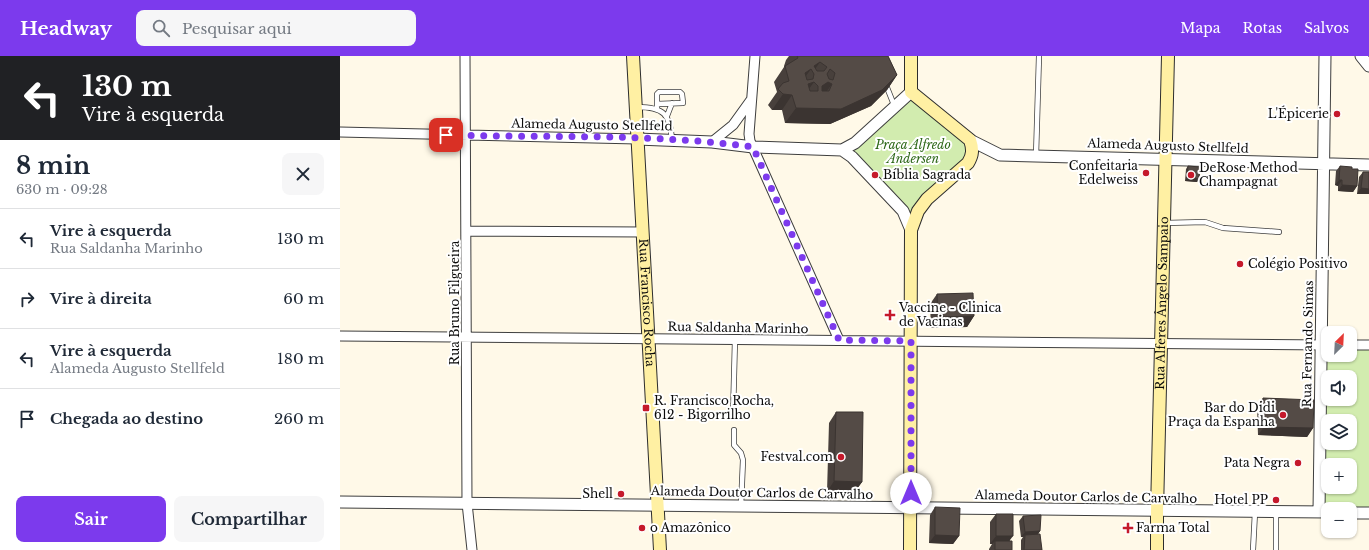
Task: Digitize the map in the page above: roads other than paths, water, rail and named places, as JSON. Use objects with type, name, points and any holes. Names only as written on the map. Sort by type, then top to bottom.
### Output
[{"type":"main road","name":"Rua Francisco Rocha","points":[[633,56],[660,550]]},
{"type":"main road","points":[[910,550],[911,230],[918,211],[927,199],[968,163],[972,154],[970,140],[911,92],[911,56]]},
{"type":"main road","name":"Rua Alferes Ângelo Sampaio","points":[[1157,550],[1168,56]]},
{"type":"street","name":"Rua Bruno Filgueira","points":[[465,56],[467,504],[472,550]]},
{"type":"street","points":[[755,56],[749,134],[753,147],[839,340]]},
{"type":"street","name":"Rua Fernando Simas","points":[[1325,56],[1325,326]]},
{"type":"street","points":[[1361,56],[1369,66]]},
{"type":"street","points":[[911,92],[855,143],[842,150],[852,157],[903,211],[911,230]]},
{"type":"street","points":[[712,142],[733,125],[751,100]]},
{"type":"street","name":"Alameda Augusto Stellfeld","points":[[340,132],[672,140],[712,142],[753,147],[842,150]]},
{"type":"street","name":"Alameda Augusto Stellfeld","points":[[970,140],[1000,154],[1369,165]]},
{"type":"street","points":[[466,231],[642,232]]},
{"type":"street","name":"Rua Saldanha Marinho","points":[[340,336],[1321,345]]},
{"type":"street","points":[[1357,345],[1369,345]]},
{"type":"street","name":"Rua Fernando Simas","points":[[1324,502],[1325,362]]},
{"type":"street","name":"Alameda Doutor Carlos de Carvalho","points":[[340,502],[1321,512]]},
{"type":"street","points":[[1357,513],[1369,513]]},
{"type":"lane","points":[[1036,156],[1040,56]]},
{"type":"lane","points":[[883,78],[895,107]]},
{"type":"lane","points":[[636,107],[657,106],[672,103],[682,103],[682,94],[680,92],[659,92],[657,94],[657,106],[667,116],[671,127],[672,140]]},
{"type":"lane","points":[[667,116],[672,103]]},
{"type":"lane","points":[[1164,223],[1205,222],[1223,228],[1279,232]]},
{"type":"lane","points":[[733,415],[735,340]]},
{"type":"lane","points":[[734,430],[734,445],[741,453],[743,460],[741,506]]},
{"type":"lane","points":[[1254,550],[1256,512]]},
{"type":"lane","points":[[1276,512],[1276,550]]},
{"type":"place","name":"L'Épicerie","points":[[1337,114]]},
{"type":"place","name":"Confeitaria Edelweiss","points":[[1146,173]]},
{"type":"place","name":"Bíblia Sagrada","points":[[875,175]]},
{"type":"place","name":"DeRose Method Champagnat","points":[[1191,175]]},
{"type":"place","name":"Colégio Positivo","points":[[1240,264]]},
{"type":"place","name":"Vaccine - Clinica de Vacinas","points":[[890,315]]},
{"type":"place","name":"R. Francisco Rocha, 612 - Bigorrilho","points":[[646,408]]},
{"type":"place","name":"Bar do Didi Praça da Espanha","points":[[1283,415]]},
{"type":"place","name":"Festval.com","points":[[841,457]]},
{"type":"place","name":"Pata Negra","points":[[1298,463]]},
{"type":"place","name":"Shell","points":[[621,494]]},
{"type":"place","name":"Hotel PP","points":[[1276,500]]},
{"type":"place","name":"o Amazônico","points":[[642,528]]},
{"type":"place","name":"Farma Total","points":[[1128,528]]},
{"type":"park label","name":"Praça Alfredo Andersen","points":[[913,152]]}]
